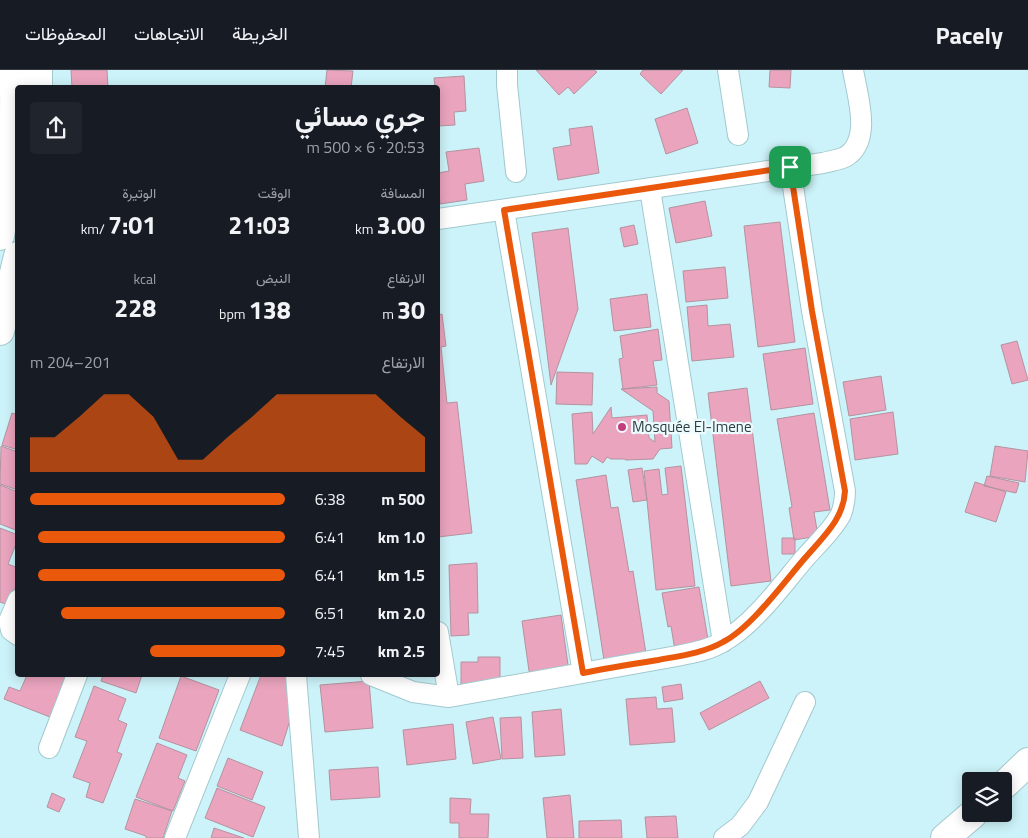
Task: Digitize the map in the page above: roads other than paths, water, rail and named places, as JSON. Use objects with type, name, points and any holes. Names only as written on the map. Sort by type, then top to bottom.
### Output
[{"type":"street","points":[[0,236],[4,190],[12,140],[13,70]]},
{"type":"street","points":[[38,70],[38,85]]},
{"type":"street","points":[[507,70],[516,172]]},
{"type":"street","points":[[728,70],[738,135]]},
{"type":"street","points":[[440,219],[823,163],[844,157],[857,144],[862,123],[853,70]]},
{"type":"street","points":[[376,677],[413,692],[448,697],[683,655],[723,642],[742,629],[827,533],[840,515],[845,502],[845,491],[812,311],[790,167]]},
{"type":"street","points":[[650,189],[723,642]]},
{"type":"street","points":[[504,210],[583,673]]},
{"type":"street","points":[[0,245],[15,251]]},
{"type":"street","points":[[0,331],[15,268]]},
{"type":"street","points":[[15,607],[9,621],[11,630],[15,633]]},
{"type":"street","points":[[440,645],[448,697]]},
{"type":"street","points":[[50,748],[76,677]]},
{"type":"street","points":[[175,838],[239,677]]},
{"type":"street","points":[[296,677],[309,838]]},
{"type":"street","points":[[724,838],[740,826],[758,802],[805,702]]},
{"type":"street","points":[[1012,777],[1028,762]]},
{"type":"street","points":[[945,838],[964,822]]},
{"type":"place","name":"Mosquée El-Imene","points":[[622,427]]}]
